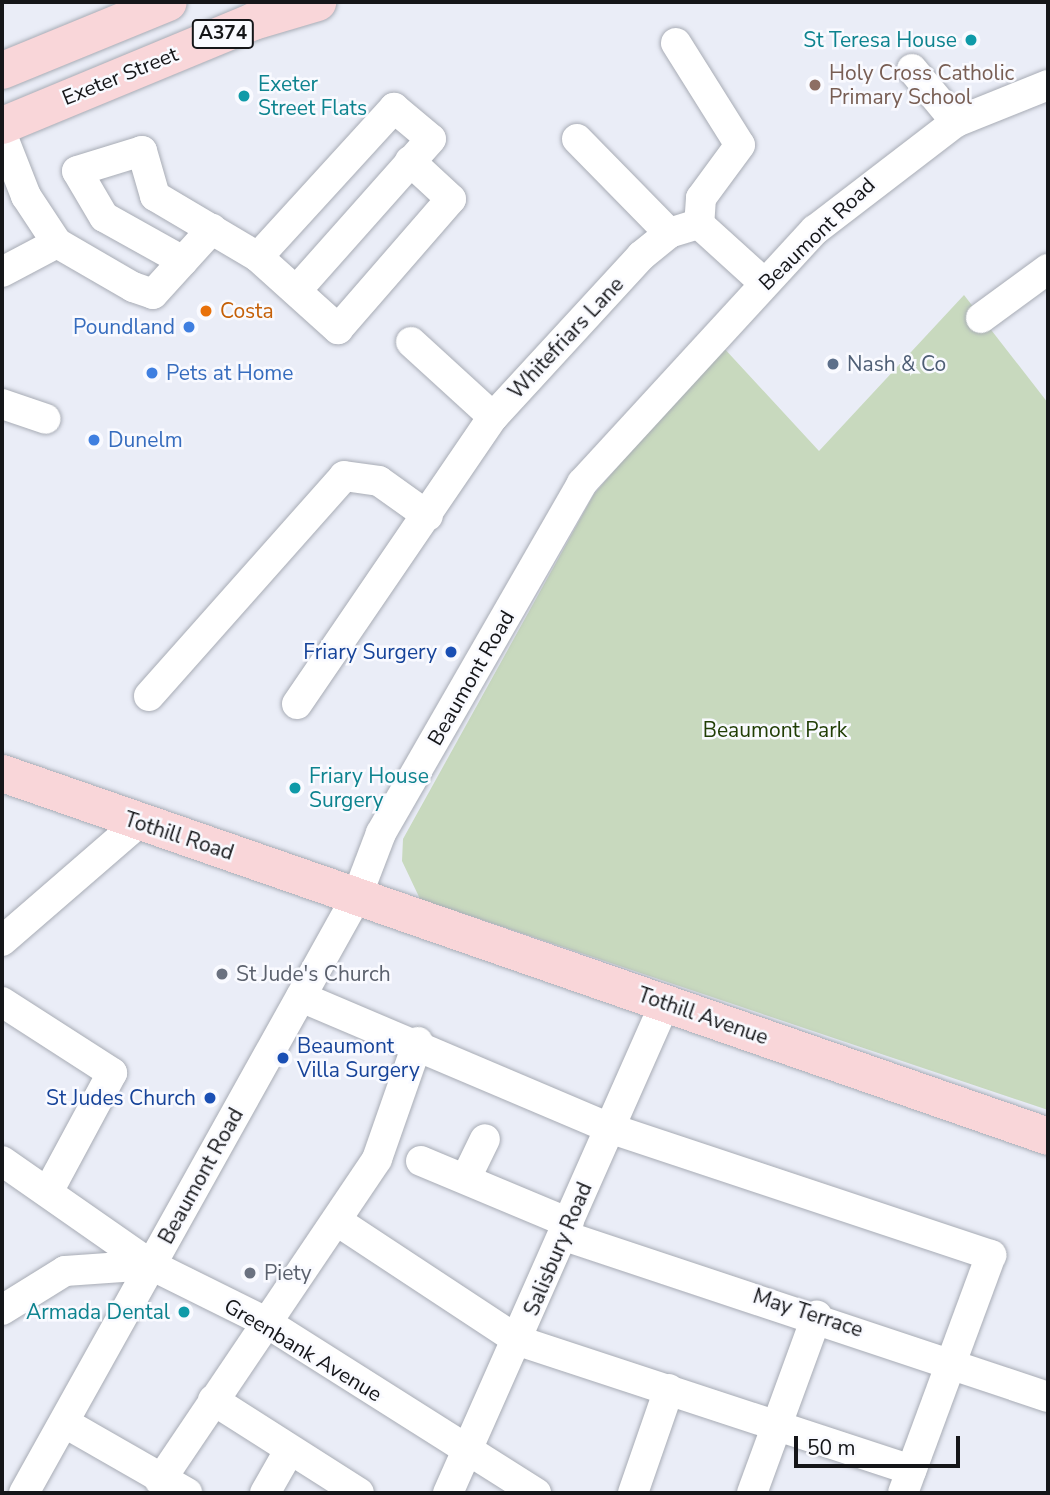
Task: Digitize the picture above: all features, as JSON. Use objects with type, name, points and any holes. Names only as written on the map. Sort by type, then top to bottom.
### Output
[{"type":"main road","name":"A374","points":[[2,70],[168,2]]},
{"type":"main road","name":"Exeter Street","points":[[2,125],[253,21],[317,2]]},
{"type":"main road","name":"Tothill Road","points":[[2,773],[137,824],[357,897]]},
{"type":"main road","name":"Tothill Avenue","points":[[357,897],[1048,1136]]},
{"type":"street","points":[[676,43],[740,145],[701,198],[699,224],[764,283]]},
{"type":"street","points":[[912,69],[956,122]]},
{"type":"street","name":"Beaumont Road","points":[[24,1493],[357,897],[381,833],[582,483],[764,283],[879,174],[956,122],[1048,85]]},
{"type":"street","points":[[258,257],[394,108],[431,139],[297,290]]},
{"type":"street","points":[[2,135],[26,196],[57,243],[153,294],[212,229]]},
{"type":"street","points":[[577,139],[669,233]]},
{"type":"street","points":[[183,261],[104,217],[77,171],[142,151],[155,195],[258,257],[338,329],[451,199],[410,161]]},
{"type":"street","name":"Whitefriars Lane","points":[[297,704],[346,639],[354,615],[407,551],[493,417],[669,233],[699,224]]},
{"type":"street","points":[[2,272],[57,243]]},
{"type":"street","points":[[981,318],[1048,269]]},
{"type":"street","points":[[411,342],[493,417]]},
{"type":"street","points":[[2,404],[46,419]]},
{"type":"street","points":[[149,696],[344,476],[379,481],[428,516]]},
{"type":"street","points":[[2,941],[137,824]]},
{"type":"street","points":[[300,997],[418,1042],[609,1128],[991,1255],[907,1482],[776,1424],[519,1341],[337,1222]]},
{"type":"street","points":[[2,1002],[111,1073],[49,1190]]},
{"type":"street","name":"Salisbury Road","points":[[448,1493],[519,1341],[665,1003]]},
{"type":"street","points":[[160,1481],[264,1321],[337,1222],[377,1159],[418,1042]]},
{"type":"street","points":[[466,1178],[485,1139]]},
{"type":"street","name":"Greenbank Avenue","points":[[2,1161],[49,1190],[152,1265],[264,1321],[466,1452],[536,1493]]},
{"type":"street","name":"May Terrace","points":[[421,1161],[466,1178],[567,1230],[1048,1397]]},
{"type":"street","points":[[2,1311],[65,1271],[152,1265]]},
{"type":"street","points":[[752,1493],[817,1315]]},
{"type":"street","points":[[633,1493],[670,1389]]},
{"type":"street","points":[[213,1400],[289,1451],[359,1493]]},
{"type":"street","points":[[65,1423],[160,1481],[187,1493]]},
{"type":"street","points":[[265,1493],[289,1451]]},
{"type":"green space","name":"Beaumont Park","points":[[964,295],[1048,403],[1048,1110],[420,899],[402,861],[403,839],[594,494],[722,346],[819,451]]},
{"type":"place","name":"St Teresa House","points":[[971,40]]},
{"type":"place","name":"Holy Cross Catholic Primary School","points":[[815,85]]},
{"type":"place","name":"Exeter Street Flats","points":[[244,96]]},
{"type":"place","name":"Costa","points":[[206,311]]},
{"type":"place","name":"Poundland","points":[[189,327]]},
{"type":"place","name":"Nash & Co","points":[[833,364]]},
{"type":"place","name":"Pets at Home","points":[[152,373]]},
{"type":"place","name":"Dunelm","points":[[94,440]]},
{"type":"place","name":"Friary Surgery","points":[[451,652]]},
{"type":"place","name":"Friary House Surgery","points":[[295,788]]},
{"type":"place","name":"St Jude's Church","points":[[222,974]]},
{"type":"place","name":"Beaumont Villa Surgery","points":[[283,1058]]},
{"type":"place","name":"St Judes Church","points":[[210,1098]]},
{"type":"place","name":"Piety","points":[[250,1273]]},
{"type":"place","name":"Armada Dental","points":[[184,1312]]}]
